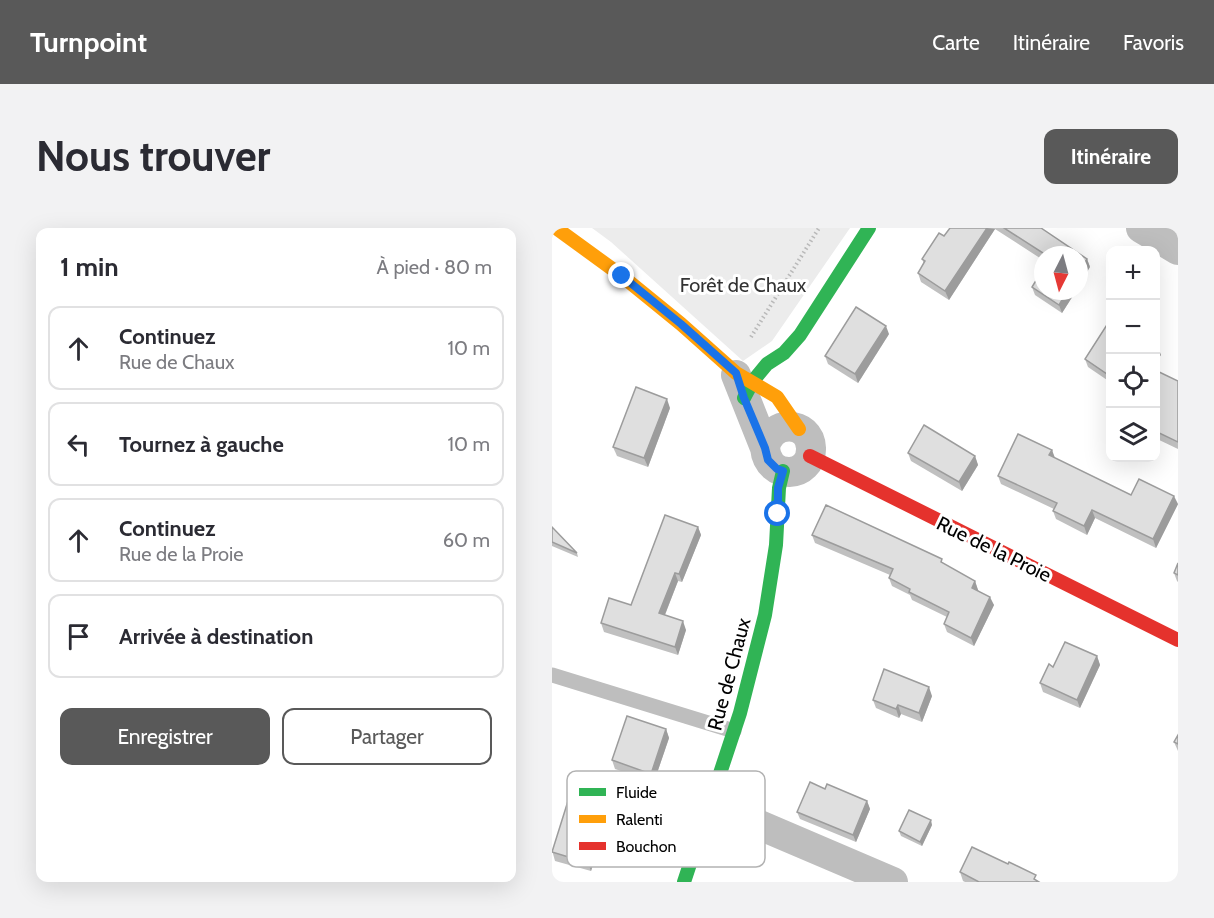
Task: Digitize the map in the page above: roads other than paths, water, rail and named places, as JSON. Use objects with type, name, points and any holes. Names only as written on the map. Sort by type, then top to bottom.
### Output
[{"type":"street","points":[[556,228],[673,317],[799,429],[808,438],[812,450],[805,465],[797,471],[774,460],[748,384]]},
{"type":"street","points":[[748,384],[784,353],[800,335],[869,228]]},
{"type":"street","points":[[1141,228],[1178,250]]},
{"type":"street","points":[[774,460],[768,438],[775,430],[784,427],[799,429]]},
{"type":"street","name":"Rue de la Proie","points":[[810,456],[1178,640]]},
{"type":"street","name":"Rue de Chaux","points":[[721,771],[758,644],[772,582],[778,488],[774,460]]},
{"type":"street","points":[[765,827],[893,882]]},
{"type":"street","name":"Rue de Chaux","points":[[684,882],[689,867]]},
{"type":"lane","points":[[552,675],[734,731]]},
{"type":"park label","name":"Forêt de Chaux","points":[[743,285]]}]
